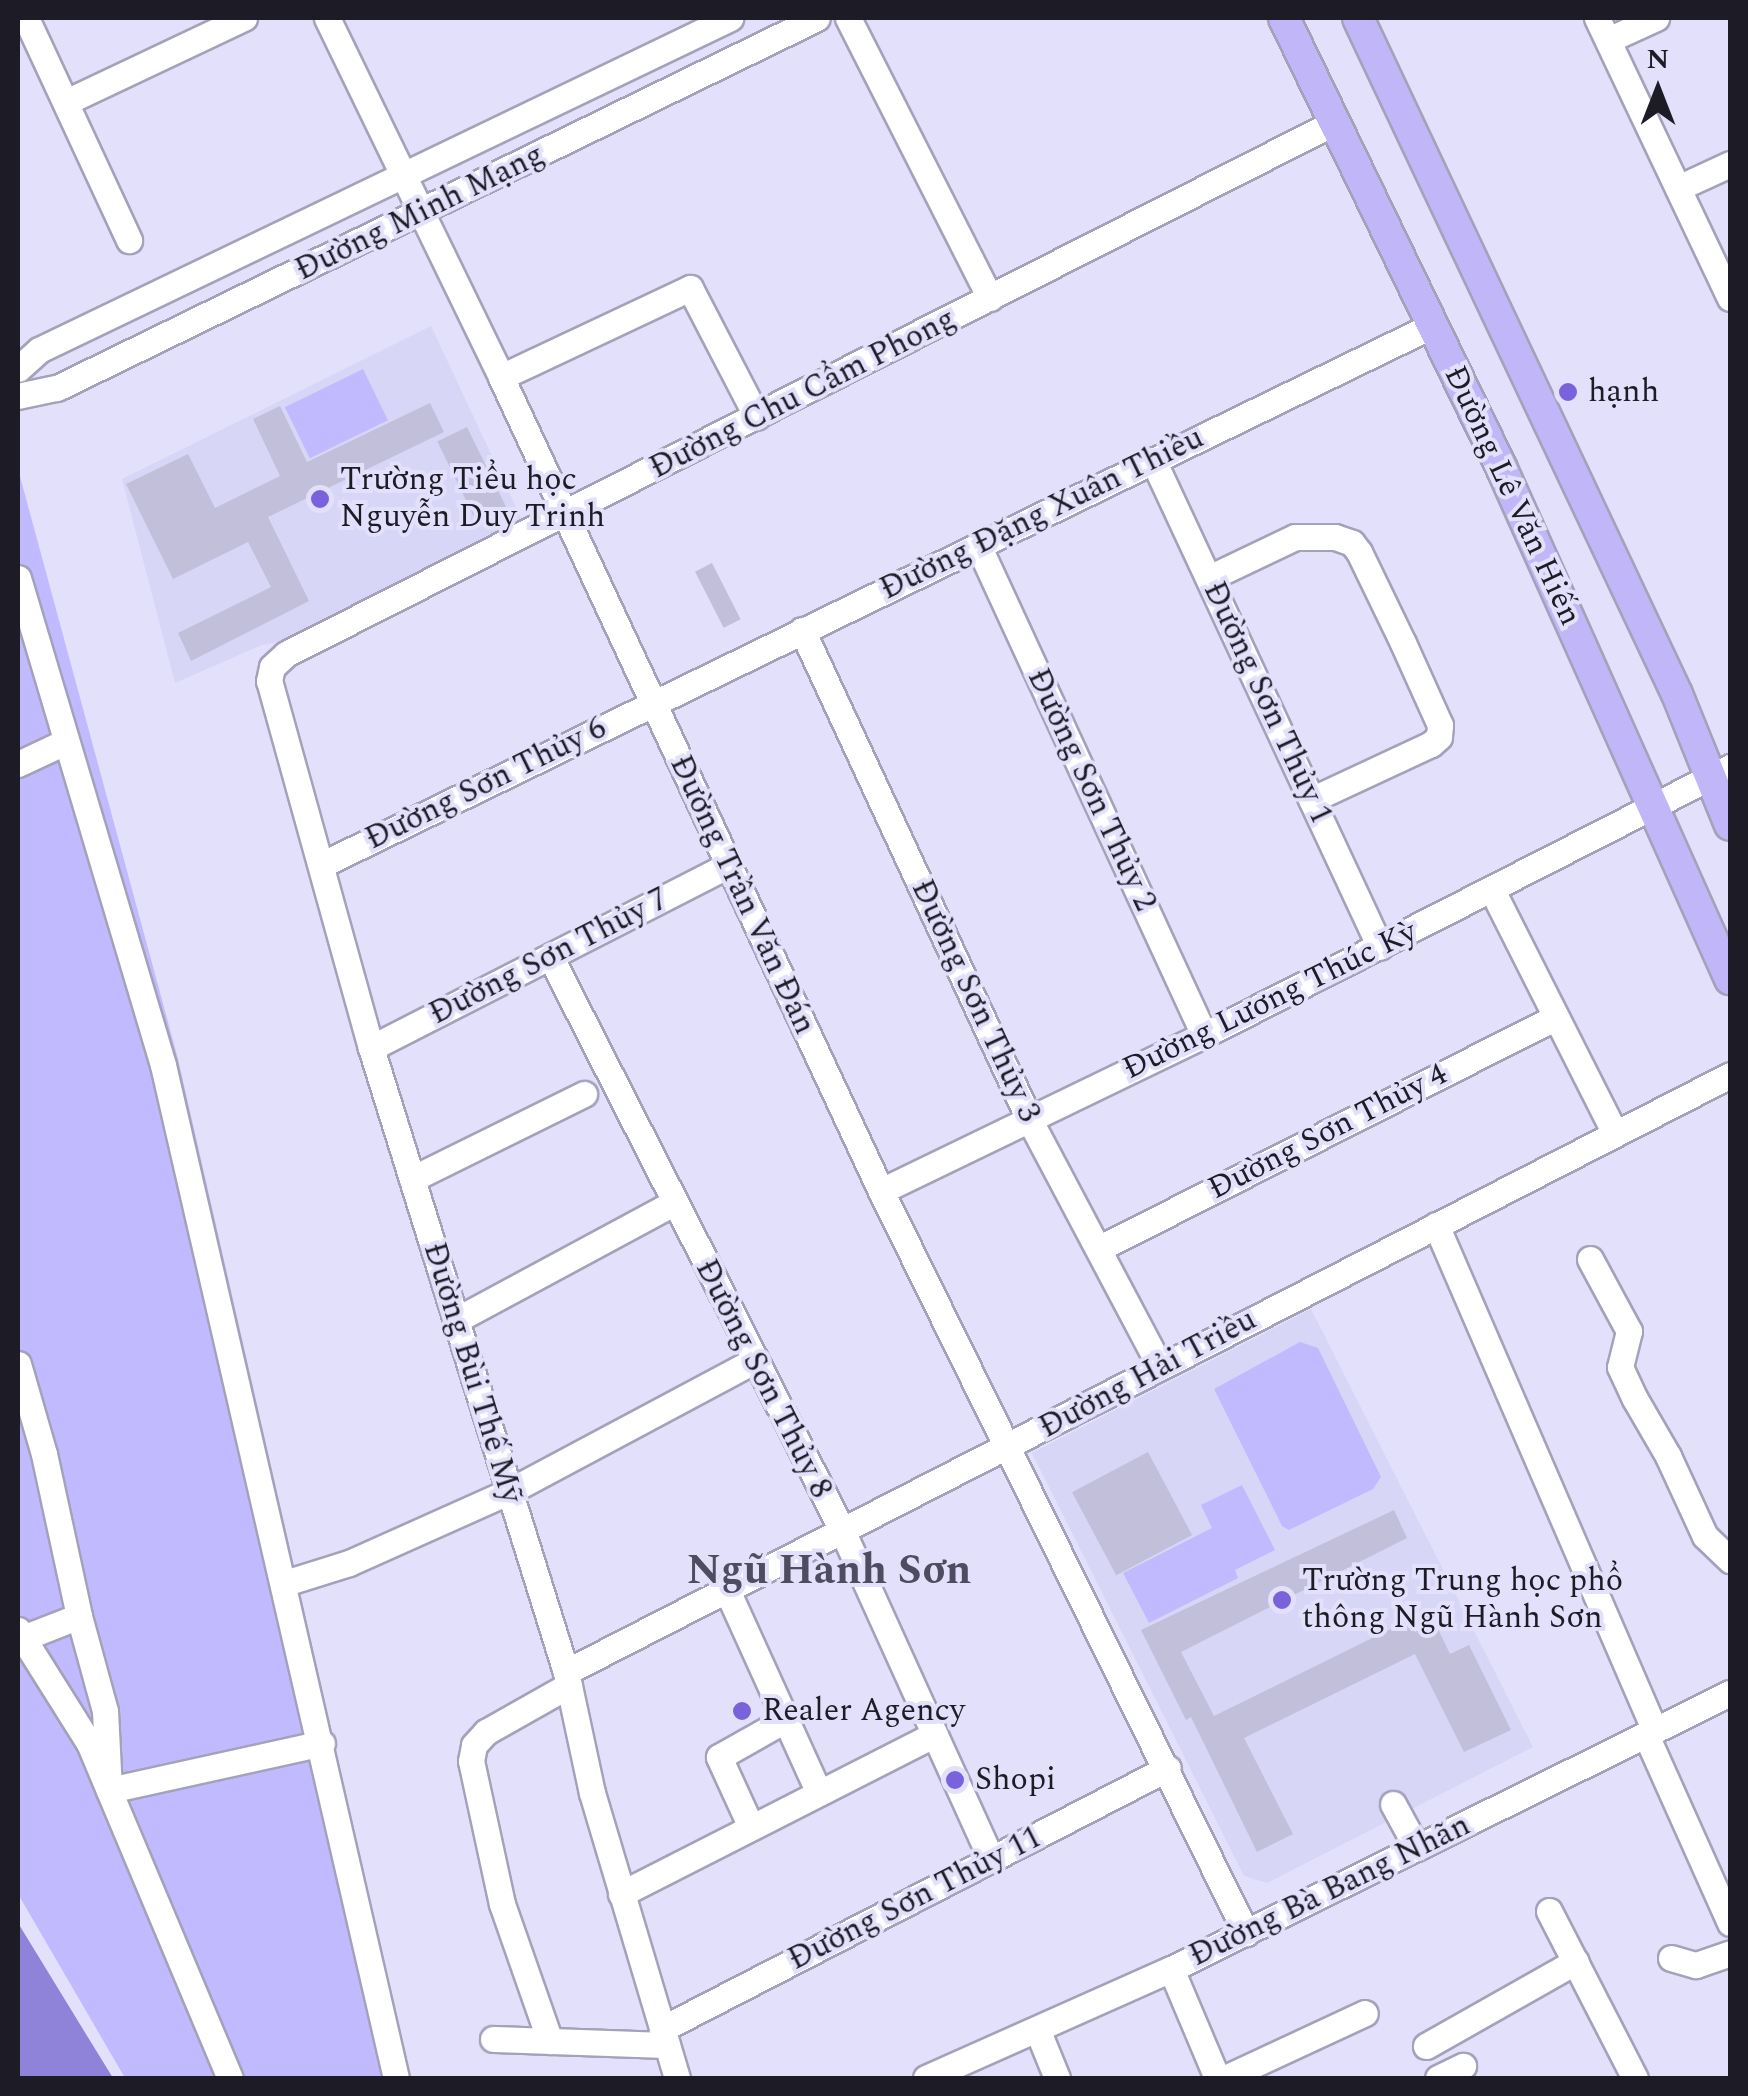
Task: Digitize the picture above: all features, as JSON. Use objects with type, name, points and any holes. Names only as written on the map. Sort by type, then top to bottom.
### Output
[{"type":"main road","name":"Đường Lê Văn Hiến","points":[[1284,18],[1433,325],[1655,805],[1730,979]]},
{"type":"main road","name":"Đường Lê Văn Hiến","points":[[1358,18],[1677,694],[1720,772],[1730,825]]},
{"type":"street","points":[[26,18],[129,240]]},
{"type":"street","points":[[66,102],[244,18]]},
{"type":"street","name":"Đường Trần Văn Đán","points":[[327,18],[501,377],[881,1191],[1246,1932]]},
{"type":"street","name":"Đường Minh Mạng","points":[[18,369],[39,350],[730,18]]},
{"type":"street","name":"Đường Minh Mạng","points":[[18,396],[57,388],[817,18]]},
{"type":"street","points":[[848,18],[990,298]]},
{"type":"street","points":[[1656,18],[1603,29],[1730,298]]},
{"type":"street","name":"Đường Chu Cẩm Phong","points":[[272,667],[286,654],[1335,122]]},
{"type":"street","points":[[1678,188],[1730,164]]},
{"type":"street","points":[[501,377],[690,288],[758,417]]},
{"type":"street","name":"Đường Đặng Xuân Thiều","points":[[652,703],[1433,325]]},
{"type":"street","name":"Đường Sơn Thủy 1","points":[[1153,460],[1380,947]]},
{"type":"street","points":[[1208,578],[1295,538],[1335,537],[1352,542],[1403,644],[1440,725],[1439,736],[1431,744],[1312,800]]},
{"type":"street","name":"Đường Sơn Thủy 2","points":[[978,545],[1204,1035]]},
{"type":"street","points":[[18,578],[163,1065],[396,2078]]},
{"type":"street","name":"Đường Sơn Thủy 3","points":[[802,630],[1029,1120],[1160,1366]]},
{"type":"street","name":"Đường Bùi Thế Mỹ","points":[[272,667],[268,681],[370,1048],[568,1679],[621,1894],[677,2078]]},
{"type":"street","name":"Đường Sơn Thủy 6","points":[[321,864],[652,703]]},
{"type":"street","points":[[18,764],[65,742]]},
{"type":"street","name":"Đường Lương Thúc Kỳ","points":[[881,1191],[1204,1035],[1720,772]]},
{"type":"street","name":"Đường Sơn Thủy 7","points":[[370,1048],[728,865]]},
{"type":"street","points":[[1492,890],[1615,1134]]},
{"type":"street","name":"Đường Sơn Thủy 8","points":[[550,958],[840,1528],[992,1859]]},
{"type":"street","name":"Đường Sơn Thủy 4","points":[[1100,1248],[1556,1017]]},
{"type":"street","name":"Đường Hải Triều","points":[[550,2041],[502,1904],[472,1761],[474,1745],[486,1732],[568,1679],[726,1588],[1007,1448],[1730,1075]]},
{"type":"street","points":[[412,1179],[584,1094]]},
{"type":"street","points":[[456,1320],[673,1203]]},
{"type":"street","points":[[1436,1225],[1730,1923]]},
{"type":"street","points":[[1590,1259],[1629,1330],[1620,1367],[1705,1536],[1726,1550]]},
{"type":"street","points":[[285,1583],[349,1563],[508,1492],[753,1362]]},
{"type":"street","points":[[18,1364],[44,1454],[78,1616],[106,1711],[109,1790]]},
{"type":"street","points":[[726,1588],[783,1721],[819,1793]]},
{"type":"street","points":[[78,1616],[20,1634],[89,1743],[230,2078]]},
{"type":"street","name":"Đường Bà Bang Nhãn","points":[[926,2078],[1172,1969],[1730,1694]]},
{"type":"street","points":[[751,1828],[719,1757],[783,1721]]},
{"type":"street","points":[[621,1894],[934,1734]]},
{"type":"street","points":[[109,1790],[322,1743]]},
{"type":"street","name":"Đường Sơn Thủy 11","points":[[665,2037],[1168,1768]]},
{"type":"street","points":[[1393,1804],[1417,1848]]},
{"type":"street","points":[[1549,1911],[1635,2078]]},
{"type":"street","points":[[1671,1958],[1696,1966],[1730,1953]]},
{"type":"street","points":[[1426,2046],[1576,1961]]},
{"type":"street","points":[[1172,1969],[1221,2078],[1366,2012]]},
{"type":"street","points":[[1037,2029],[1058,2078]]},
{"type":"street","points":[[493,2039],[665,2037]]},
{"type":"street","points":[[1438,2078],[1463,2066]]},
{"type":"shaded area","name":"Trường Tiểu học Nguyễn Duy Trinh","points":[[431,326],[521,518],[289,640],[262,645],[175,683],[122,479]]},
{"type":"shaded area","points":[[363,369],[388,420],[310,458],[285,407]]},
{"type":"shaded area","points":[[18,469],[178,1059],[411,2078],[125,2078],[18,1894]]},
{"type":"shaded area","name":"Trường Trung học phổ thông Ngũ Hành Sơn","points":[[1311,1309],[1533,1747],[1267,1883],[1244,1876],[1032,1453]]},
{"type":"shaded area","points":[[1300,1342],[1318,1348],[1381,1477],[1373,1489],[1289,1530],[1282,1526],[1214,1389]]},
{"type":"shaded area","points":[[1242,1485],[1275,1550],[1235,1570],[1238,1578],[1149,1623],[1123,1573],[1212,1528],[1201,1505]]},
{"type":"shaded area","points":[[18,1923],[89,2039],[113,2078],[18,2078]]},
{"type":"building","points":[[430,403],[444,432],[268,517],[309,601],[191,661],[178,633],[271,587],[248,542],[173,579],[126,484],[188,454],[215,508],[280,476],[253,419],[280,406],[307,462]]},
{"type":"building","points":[[467,427],[506,507],[476,521],[437,441]]},
{"type":"building","points":[[712,563],[741,619],[724,628],[695,572]]},
{"type":"building","points":[[1148,1452],[1192,1535],[1116,1575],[1072,1492]]},
{"type":"building","points":[[1394,1510],[1407,1538],[1181,1652],[1214,1716],[1429,1610],[1450,1654],[1469,1645],[1511,1730],[1464,1752],[1415,1654],[1244,1738],[1293,1834],[1257,1852],[1191,1717],[1186,1720],[1141,1630]]},
{"type":"place","name":"hạnh","points":[[1568,392]]},
{"type":"place","name":"Trường Tiểu học Nguyễn Duy Trinh","points":[[320,499]]},
{"type":"place","name":"Trường Trung học phổ thông Ngũ Hành Sơn","points":[[1282,1600]]},
{"type":"place","name":"Realer Agency","points":[[742,1711]]},
{"type":"place","name":"Shopi","points":[[955,1780]]},
{"type":"district","name":"Ngũ Hành Sơn","points":[[829,1571]]}]
